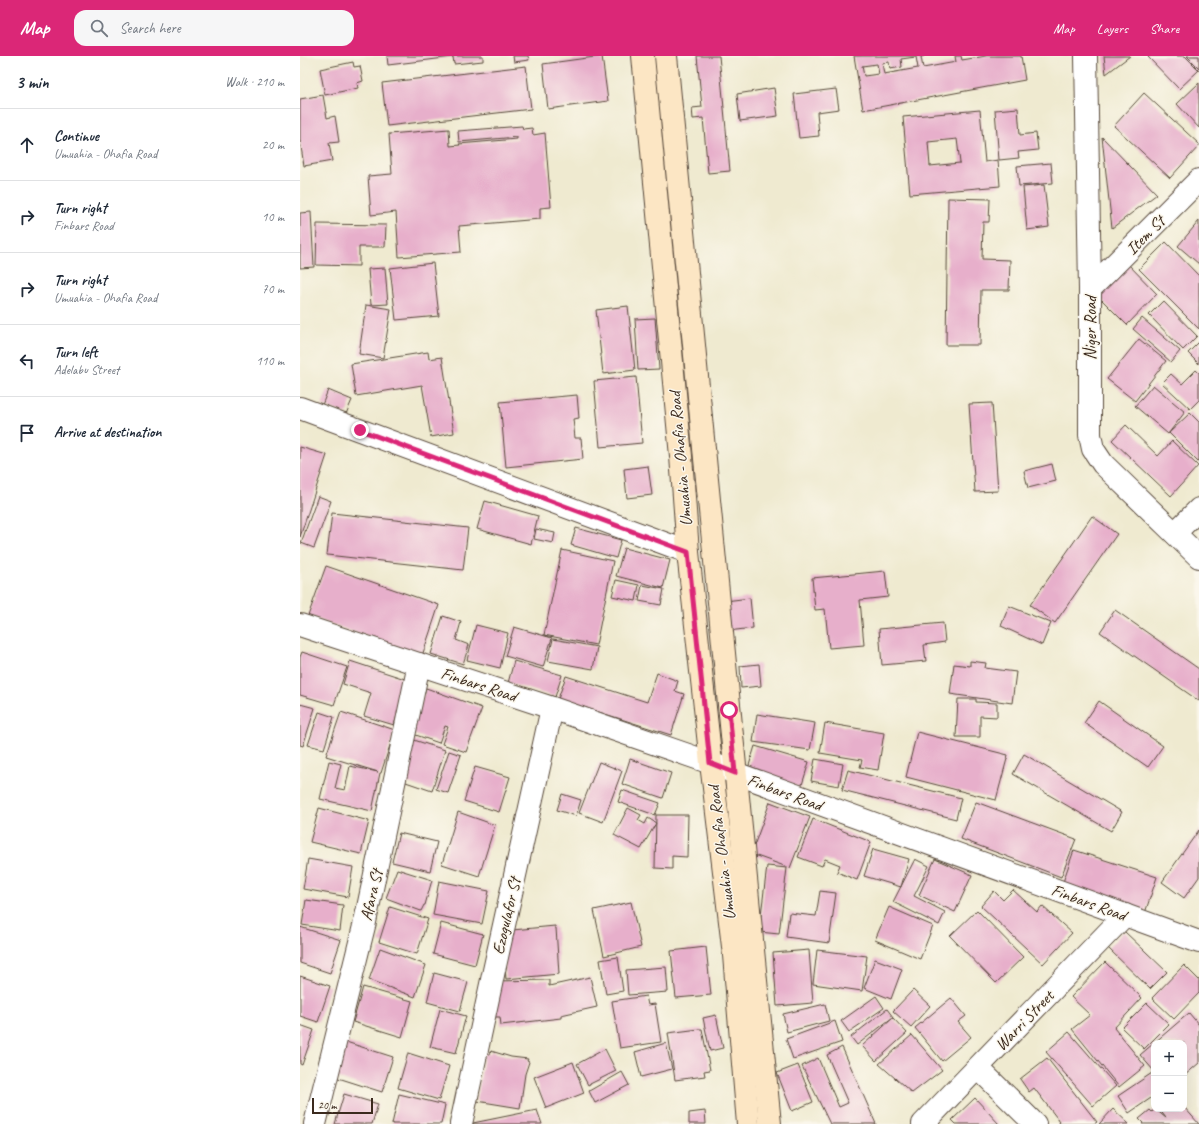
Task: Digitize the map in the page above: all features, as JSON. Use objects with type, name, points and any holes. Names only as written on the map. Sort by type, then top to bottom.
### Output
[{"type":"main road","name":"Umuahia - Ohafia Road","points":[[642,56],[680,448],[688,552],[710,763],[734,955],[748,1124]]},
{"type":"main road","name":"Umuahia - Ohafia Road","points":[[666,56],[770,1124]]},
{"type":"street","name":"Niger Road","points":[[1086,56],[1090,289],[1090,434],[1094,449],[1102,464],[1199,557]]},
{"type":"street","name":"Item St","points":[[1090,289],[1199,180]]},
{"type":"street","points":[[300,408],[688,552]]},
{"type":"street","points":[[1175,533],[1199,509]]},
{"type":"street","name":"Finbars Road","points":[[300,625],[552,708],[710,763],[1199,942]]},
{"type":"street","name":"Afara St","points":[[315,1124],[365,922],[419,664]]},
{"type":"street","name":"Ezogulafor St","points":[[461,1124],[494,967],[552,708]]},
{"type":"street","name":"Warri Street","points":[[923,1124],[1125,915]]},
{"type":"street","points":[[978,1068],[1035,1124]]},
{"type":"building","points":[[387,56],[483,56],[483,61],[454,64],[453,57],[388,65]]},
{"type":"building","points":[[513,56],[528,56],[529,60],[514,62]]},
{"type":"building","points":[[602,56],[608,101],[548,109],[543,64]]},
{"type":"building","points":[[697,56],[719,56],[730,171],[708,173],[703,118],[693,119],[692,108],[702,107]]},
{"type":"building","points":[[854,56],[924,56],[921,57],[923,68],[956,62],[955,56],[961,56],[962,60],[986,56],[1021,56],[1025,80],[863,110]],"holes":[[[916,57],[918,68],[884,74],[882,63],[889,62],[890,69],[902,67],[901,59]],[[877,64],[879,74],[864,76],[862,66]]]},
{"type":"building","points":[[1104,56],[1130,56],[1106,74]]},
{"type":"building","points":[[1185,56],[1199,70],[1179,89],[1148,57]]},
{"type":"building","points":[[1187,56],[1199,56],[1199,68]]},
{"type":"building","points":[[353,62],[354,67],[360,66],[363,81],[357,83],[358,88],[325,95],[320,69]]},
{"type":"building","points":[[526,66],[531,109],[387,126],[382,83]]},
{"type":"building","points":[[1199,83],[1199,128],[1177,104]]},
{"type":"building","points":[[774,88],[778,116],[740,121],[737,94]]},
{"type":"building","points":[[836,89],[839,109],[817,112],[819,136],[799,138],[794,94]]},
{"type":"building","points":[[1144,93],[1199,144],[1199,146],[1170,178],[1114,126]]},
{"type":"building","points":[[323,95],[327,118],[335,116],[339,142],[329,143],[332,161],[304,166],[300,140],[300,99]]},
{"type":"building","points":[[1018,108],[1020,135],[1036,133],[1038,150],[1018,152],[1019,158],[999,160],[995,110]]},
{"type":"building","points":[[980,110],[985,162],[998,160],[1000,186],[910,194],[903,117]],"holes":[[[957,139],[960,163],[930,166],[928,142]]]},
{"type":"building","points":[[522,126],[523,129],[532,128],[533,135],[545,133],[551,207],[540,208],[540,219],[459,226],[461,252],[399,257],[396,212],[371,215],[368,176],[392,174],[389,134],[449,129],[450,146],[517,139],[517,137],[459,142],[458,131]]},
{"type":"building","points":[[1102,137],[1157,194],[1112,228]]},
{"type":"building","points":[[1051,163],[1053,183],[1019,186],[1017,166]]},
{"type":"building","points":[[1044,185],[1049,227],[1027,230],[1023,187]]},
{"type":"building","points":[[948,198],[990,199],[989,222],[983,222],[982,259],[1010,260],[1009,290],[981,290],[980,345],[946,345]]},
{"type":"building","points":[[311,212],[314,267],[300,268],[300,213]]},
{"type":"building","points":[[1199,221],[1199,264],[1178,246]]},
{"type":"building","points":[[317,224],[386,225],[385,247],[359,247],[359,266],[316,265]]},
{"type":"building","points":[[1166,242],[1199,276],[1199,329],[1139,269]]},
{"type":"building","points":[[433,263],[439,316],[396,320],[390,268]]},
{"type":"building","points":[[1127,263],[1157,294],[1127,325],[1096,294]]},
{"type":"building","points":[[385,268],[388,304],[371,305],[368,269]]},
{"type":"building","points":[[1163,301],[1197,336],[1183,350],[1149,315]]},
{"type":"building","points":[[366,305],[391,309],[383,358],[359,354]]},
{"type":"building","points":[[628,306],[635,370],[603,374],[596,310]]},
{"type":"building","points":[[655,318],[659,369],[638,370],[635,319]]},
{"type":"building","points":[[1142,318],[1180,351],[1171,362],[1133,329]]},
{"type":"building","points":[[1139,339],[1166,361],[1135,401],[1107,379]]},
{"type":"building","points":[[1199,342],[1199,364],[1188,353]]},
{"type":"building","points":[[428,352],[429,359],[442,357],[454,433],[431,437],[422,385],[356,396],[351,364]]},
{"type":"building","points":[[1196,370],[1199,373],[1199,400],[1190,409],[1162,383],[1171,374],[1182,384]]},
{"type":"building","points":[[636,377],[642,443],[600,447],[594,381]]},
{"type":"building","points":[[1153,385],[1185,412],[1168,434],[1135,406]]},
{"type":"building","points":[[328,390],[352,400],[346,414],[322,405]]},
{"type":"building","points":[[577,395],[579,418],[573,419],[575,438],[581,438],[583,459],[506,467],[500,402]]},
{"type":"building","points":[[992,403],[998,491],[975,492],[969,404]]},
{"type":"building","points":[[1190,413],[1199,422],[1199,463],[1169,433]]},
{"type":"building","points":[[1126,425],[1158,456],[1172,441],[1198,466],[1171,496],[1112,440]]},
{"type":"building","points":[[300,447],[327,455],[300,537]]},
{"type":"building","points":[[1052,464],[1056,481],[1028,488],[1024,471]]},
{"type":"building","points":[[648,466],[652,495],[627,498],[624,469]]},
{"type":"building","points":[[318,496],[331,501],[314,548],[301,543]]},
{"type":"building","points":[[485,501],[538,516],[531,544],[477,529]]},
{"type":"building","points":[[332,513],[468,528],[463,570],[327,555]]},
{"type":"building","points":[[1092,516],[1117,534],[1055,623],[1030,605]]},
{"type":"building","points":[[576,528],[621,540],[616,558],[571,545]]},
{"type":"building","points":[[536,529],[555,533],[553,543],[534,539]]},
{"type":"building","points":[[624,548],[670,560],[663,588],[616,576]]},
{"type":"building","points":[[562,550],[613,561],[596,645],[544,635]]},
{"type":"building","points":[[326,566],[439,605],[422,656],[308,616]]},
{"type":"building","points":[[885,571],[888,597],[860,600],[864,645],[829,648],[825,609],[815,610],[812,578]]},
{"type":"building","points":[[616,580],[639,585],[636,601],[612,596]]},
{"type":"building","points":[[642,585],[664,589],[661,605],[639,601]]},
{"type":"building","points":[[750,598],[753,628],[728,631],[725,601]]},
{"type":"building","points":[[1009,606],[1051,623],[1042,645],[1001,626]]},
{"type":"building","points":[[1115,610],[1199,669],[1199,701],[1100,632]]},
{"type":"building","points":[[443,616],[461,622],[456,640],[469,645],[463,664],[431,654]]},
{"type":"building","points":[[943,623],[945,642],[924,645],[926,661],[882,665],[879,629]]},
{"type":"building","points":[[476,625],[508,633],[500,668],[467,660]]},
{"type":"building","points":[[514,627],[552,638],[543,667],[505,656]]},
{"type":"building","points":[[553,639],[597,647],[593,669],[548,661]]},
{"type":"building","points":[[302,652],[347,667],[334,705],[300,695],[300,657]]},
{"type":"building","points":[[350,661],[408,680],[394,725],[364,716],[371,693],[343,684]]},
{"type":"building","points":[[514,661],[562,675],[555,697],[508,683]]},
{"type":"building","points":[[970,661],[986,663],[985,668],[1016,672],[1012,703],[950,694],[954,664],[970,666]]},
{"type":"building","points":[[759,664],[761,686],[741,688],[740,666]]},
{"type":"building","points":[[657,673],[678,681],[675,691],[684,694],[671,735],[558,699],[566,676],[647,702]]},
{"type":"building","points":[[426,688],[482,708],[466,752],[442,744],[448,727],[445,726],[439,743],[410,733]]},
{"type":"building","points":[[958,699],[976,699],[976,702],[997,703],[997,717],[980,716],[980,737],[956,737]]},
{"type":"building","points":[[1099,701],[1163,746],[1148,767],[1084,723]]},
{"type":"building","points":[[300,704],[315,708],[303,746],[300,745]]},
{"type":"building","points":[[319,712],[334,717],[324,749],[308,745]]},
{"type":"building","points":[[341,712],[395,730],[380,773],[372,811],[320,799],[329,761],[341,764],[335,788],[345,790],[350,766],[378,772],[326,756]]},
{"type":"building","points":[[757,714],[815,723],[810,750],[753,742]]},
{"type":"building","points":[[825,723],[884,733],[878,770],[860,767],[862,760],[820,753]]},
{"type":"building","points":[[917,732],[1008,755],[996,800],[906,777]]},
{"type":"building","points":[[411,739],[445,750],[432,791],[397,779]]},
{"type":"building","points":[[755,746],[809,762],[801,788],[747,772]]},
{"type":"building","points":[[449,751],[461,755],[448,793],[436,789]]},
{"type":"building","points":[[1024,754],[1122,812],[1111,831],[1013,774]]},
{"type":"building","points":[[630,759],[671,773],[663,798],[622,784]]},
{"type":"building","points":[[815,759],[843,764],[839,786],[811,781]]},
{"type":"building","points":[[599,762],[622,771],[603,822],[579,813]]},
{"type":"building","points":[[475,767],[510,777],[499,812],[464,801]]},
{"type":"building","points":[[848,770],[961,798],[956,819],[842,790]]},
{"type":"building","points":[[622,790],[660,803],[655,815],[618,802]]},
{"type":"building","points":[[562,794],[581,800],[576,816],[557,810]]},
{"type":"building","points":[[770,802],[810,817],[790,868],[751,854]]},
{"type":"building","points":[[976,802],[1076,839],[1061,877],[961,839]]},
{"type":"building","points":[[319,808],[369,821],[361,854],[310,842]]},
{"type":"building","points":[[628,808],[641,815],[638,820],[645,824],[648,818],[656,823],[641,849],[614,835]]},
{"type":"building","points":[[458,812],[495,825],[479,876],[442,864]]},
{"type":"building","points":[[656,815],[688,815],[687,857],[672,856],[672,869],[655,868]]},
{"type":"building","points":[[813,819],[871,842],[857,880],[837,872],[840,865],[825,859],[822,866],[798,857]]},
{"type":"building","points":[[1199,830],[1199,877],[1184,898],[1162,882]]},
{"type":"building","points":[[399,833],[437,842],[430,871],[392,862]]},
{"type":"building","points":[[873,849],[909,859],[901,887],[864,876]]},
{"type":"building","points":[[1074,850],[1157,877],[1145,913],[1062,885]]},
{"type":"building","points":[[308,859],[353,867],[348,897],[303,889]]},
{"type":"building","points":[[915,859],[929,866],[914,896],[945,912],[939,925],[893,902]]},
{"type":"building","points":[[935,859],[972,875],[955,912],[919,895]]},
{"type":"building","points":[[767,866],[787,868],[779,934],[759,932]]},
{"type":"building","points":[[397,869],[432,880],[425,905],[421,911],[386,898]]},
{"type":"building","points":[[439,881],[489,891],[482,924],[433,915]]},
{"type":"building","points":[[1013,890],[1037,912],[1042,906],[1072,933],[1043,964],[981,906],[994,891],[1003,900]]},
{"type":"building","points":[[820,891],[836,893],[829,943],[786,937],[789,913],[816,916]]},
{"type":"building","points":[[306,900],[343,905],[340,931],[302,925]]},
{"type":"building","points":[[631,902],[641,947],[604,956],[594,910]]},
{"type":"building","points":[[390,907],[428,919],[417,954],[379,942]]},
{"type":"building","points":[[889,907],[933,926],[920,959],[875,940]]},
{"type":"building","points":[[977,910],[1023,957],[996,983],[950,936]]},
{"type":"building","points":[[441,923],[483,934],[475,965],[433,954]]},
{"type":"building","points":[[555,926],[559,974],[506,979],[502,931]]},
{"type":"building","points":[[300,927],[341,940],[330,973],[300,963]]},
{"type":"building","points":[[1124,931],[1167,972],[1150,989],[1108,948]]},
{"type":"building","points":[[706,947],[711,995],[676,998],[671,951]]},
{"type":"building","points":[[380,948],[426,965],[415,997],[369,980]]},
{"type":"building","points":[[809,950],[813,1003],[777,1006],[773,953]]},
{"type":"building","points":[[817,950],[867,956],[862,991],[813,984]]},
{"type":"building","points":[[618,957],[623,991],[606,994],[600,960]]},
{"type":"building","points":[[875,959],[902,969],[891,999],[864,988]]},
{"type":"building","points":[[1105,962],[1142,998],[1114,1028],[1145,1066],[1119,1087],[1072,1029],[1090,1015],[1071,997]]},
{"type":"building","points":[[1184,965],[1199,980],[1199,993],[1174,1019],[1152,998]]},
{"type":"building","points":[[666,967],[668,992],[628,995],[626,970]]},
{"type":"building","points":[[434,973],[468,982],[460,1011],[427,1002]]},
{"type":"building","points":[[300,976],[330,986],[318,1022],[300,1016]]},
{"type":"building","points":[[590,977],[597,1007],[561,1015],[561,1018],[501,1025],[500,1017],[495,1017],[495,981],[549,980],[549,986]]},
{"type":"building","points":[[363,987],[412,1001],[402,1037],[353,1022]]},
{"type":"building","points":[[913,990],[930,1006],[911,1027],[893,1011]]},
{"type":"building","points":[[646,996],[648,1005],[655,1004],[661,1042],[620,1048],[612,1001]]},
{"type":"building","points":[[876,996],[884,1008],[849,1032],[841,1021]]},
{"type":"building","points":[[951,998],[966,1016],[958,1022],[971,1037],[942,1061],[915,1028]]},
{"type":"building","points":[[1147,1003],[1169,1024],[1153,1040],[1151,1040],[1151,1042],[1144,1049],[1122,1028]]},
{"type":"building","points":[[825,1004],[829,1021],[787,1032],[783,1014]]},
{"type":"building","points":[[440,1009],[466,1016],[456,1053],[430,1047]]},
{"type":"building","points":[[887,1009],[893,1017],[857,1045],[851,1037]]},
{"type":"building","points":[[1189,1013],[1199,1025],[1199,1063],[1187,1073],[1187,1040],[1158,1040]]},
{"type":"building","points":[[716,1015],[723,1048],[710,1051],[703,1018]]},
{"type":"building","points":[[893,1018],[907,1033],[876,1061],[862,1046]]},
{"type":"building","points":[[835,1021],[842,1042],[793,1059],[786,1039]]},
{"type":"building","points":[[300,1025],[314,1030],[302,1065],[300,1064]]},
{"type":"building","points":[[702,1029],[710,1070],[704,1071],[705,1076],[675,1080],[668,1033]]},
{"type":"building","points":[[1069,1032],[1116,1086],[1093,1106],[1046,1052]]},
{"type":"building","points":[[912,1035],[942,1070],[912,1093],[879,1064]]},
{"type":"building","points":[[343,1041],[393,1057],[382,1092],[332,1076]]},
{"type":"building","points":[[666,1043],[672,1069],[641,1077],[635,1052]]},
{"type":"building","points":[[1151,1046],[1151,1068],[1140,1055]]},
{"type":"building","points":[[842,1047],[876,1124],[830,1124],[802,1066],[818,1058],[839,1107],[848,1103],[827,1055]]},
{"type":"building","points":[[605,1049],[616,1071],[588,1085],[577,1064]]},
{"type":"building","points":[[491,1051],[511,1057],[528,1059],[527,1061],[529,1062],[525,1074],[520,1108],[477,1101],[484,1053],[490,1054]]},
{"type":"building","points":[[408,1053],[449,1066],[439,1100],[398,1088]]},
{"type":"building","points":[[1047,1058],[1097,1122],[1094,1124],[1060,1124],[1034,1088],[1029,1092],[1020,1079]]},
{"type":"building","points":[[573,1062],[584,1093],[546,1108],[534,1077]]},
{"type":"building","points":[[798,1065],[813,1102],[792,1111],[777,1073]]},
{"type":"building","points":[[622,1072],[629,1085],[595,1103],[589,1091]]},
{"type":"building","points":[[1151,1074],[1151,1098],[1129,1113],[1118,1096]]},
{"type":"building","points":[[344,1094],[378,1104],[372,1124],[335,1124]]},
{"type":"building","points":[[399,1094],[445,1105],[441,1124],[392,1124]]},
{"type":"building","points":[[975,1098],[999,1124],[956,1124],[952,1120]]},
{"type":"building","points":[[1113,1109],[1129,1124],[1099,1124]]},
{"type":"building","points":[[537,1110],[542,1124],[473,1124],[473,1123]]},
{"type":"building","points":[[1150,1110],[1151,1112],[1159,1112],[1166,1118],[1161,1112],[1187,1112],[1187,1110],[1199,1124],[1142,1124],[1143,1123],[1139,1119]]},
{"type":"building","points":[[705,1111],[706,1124],[689,1124],[689,1113]]},
{"type":"route","points":[[360,430],[688,552],[710,763],[735,773],[729,710]]}]
